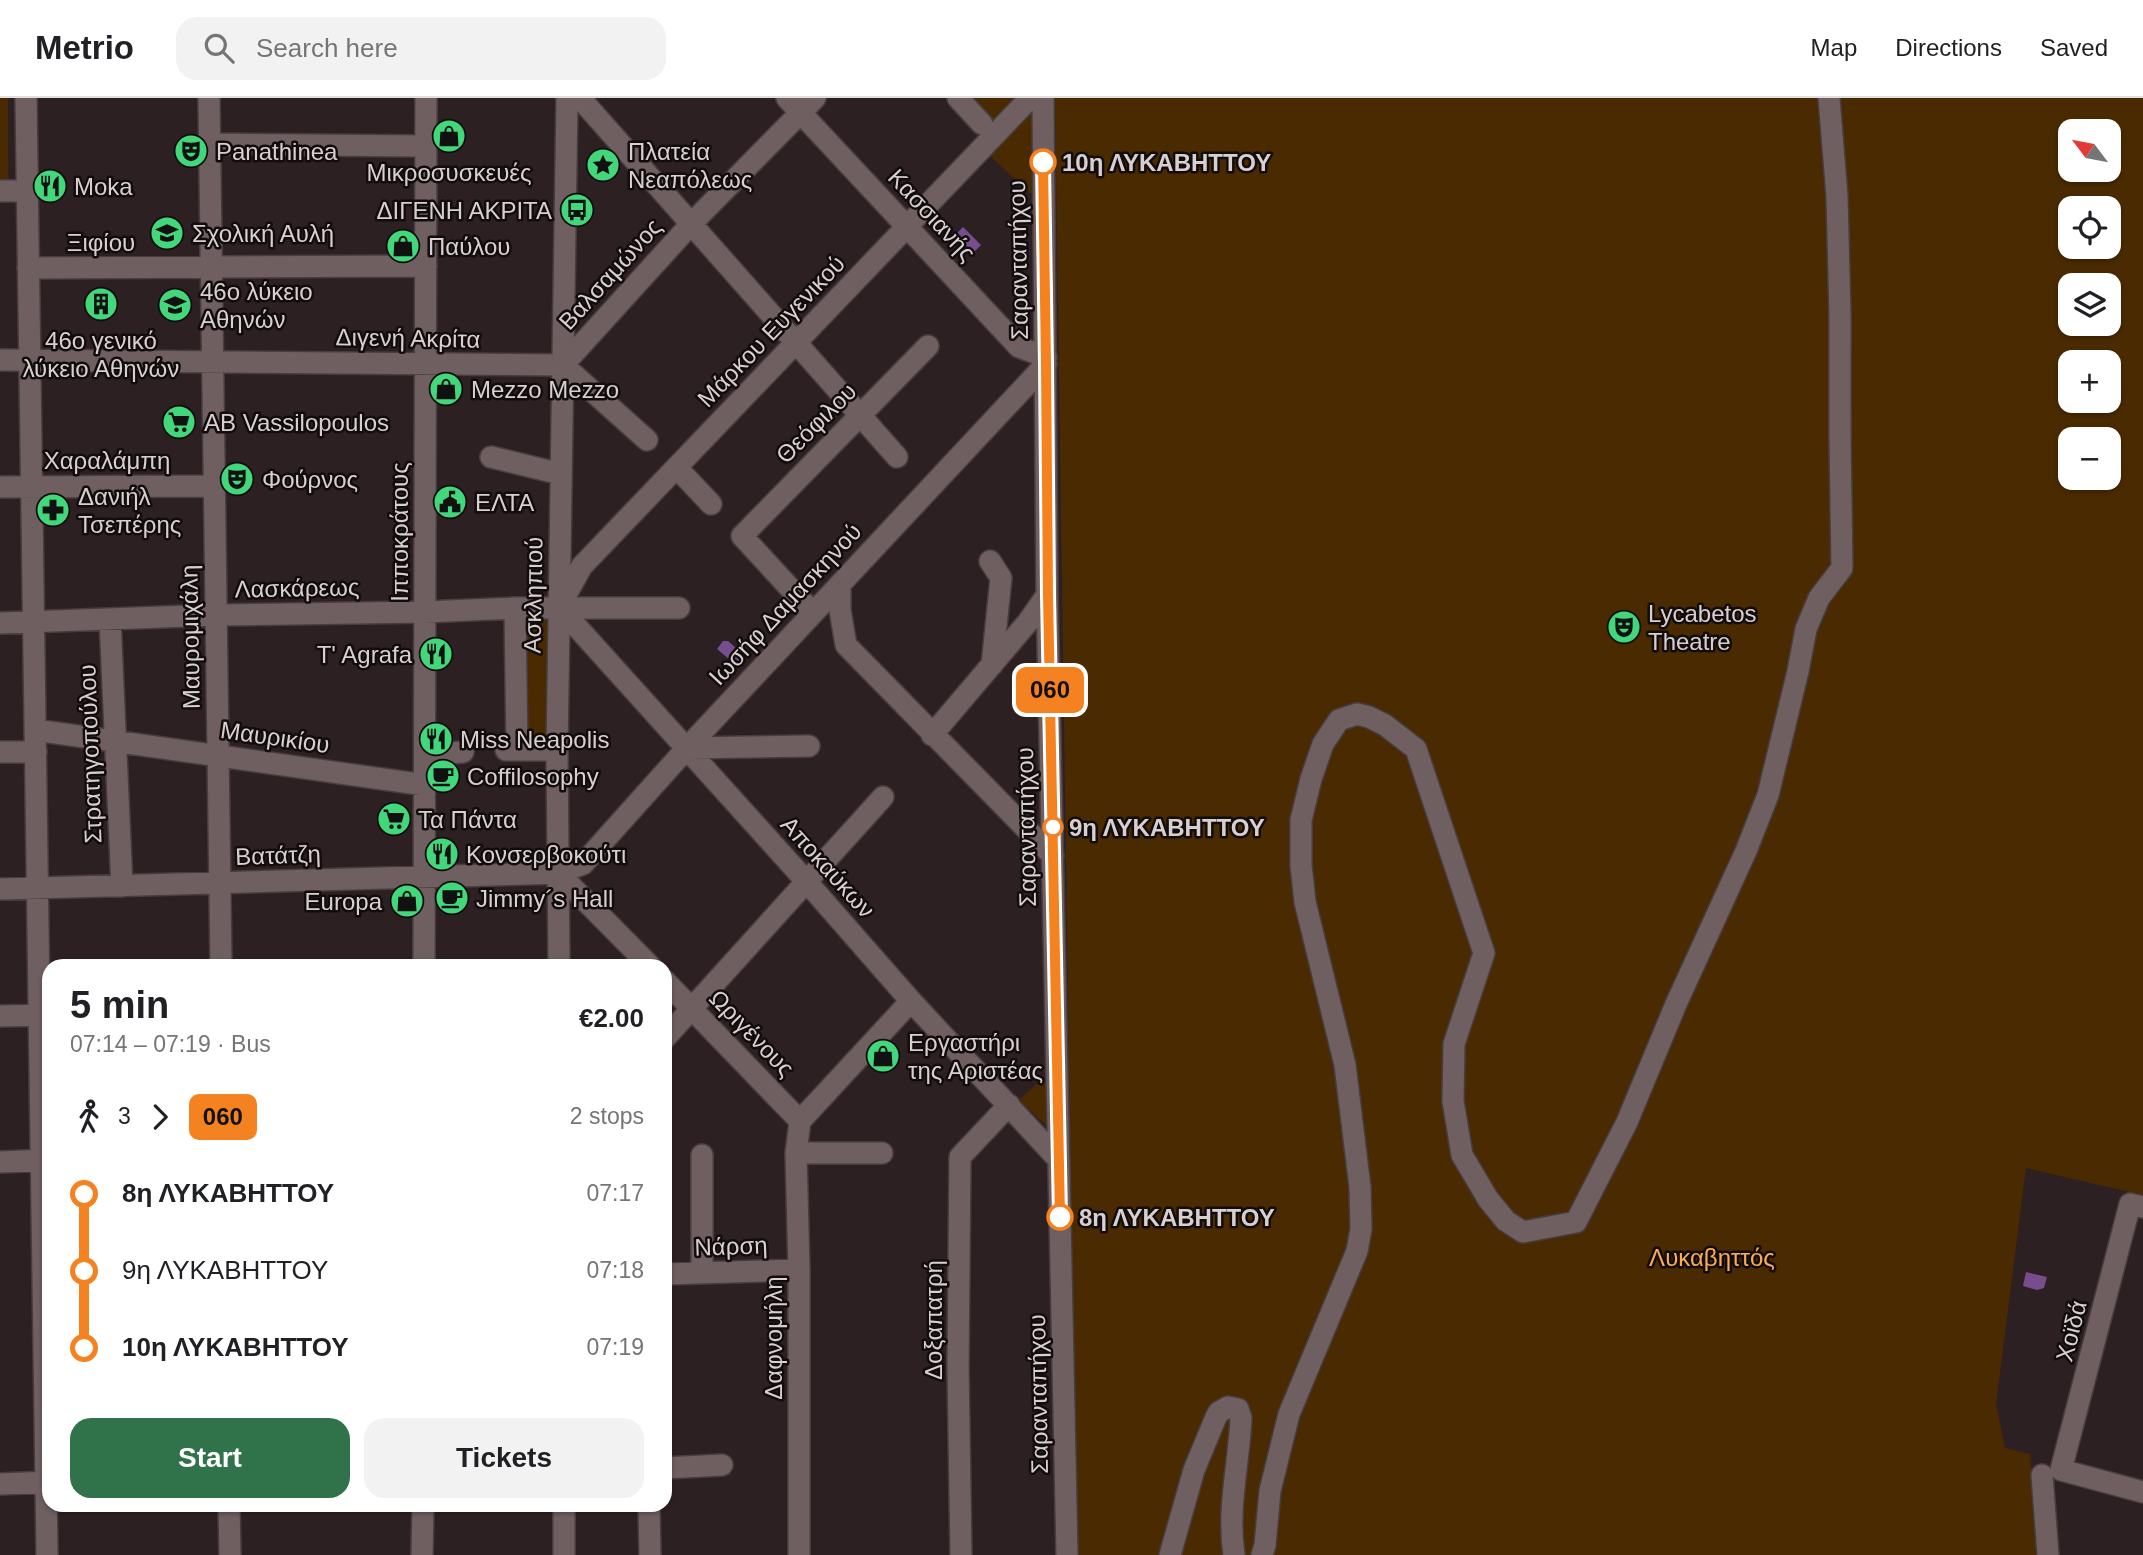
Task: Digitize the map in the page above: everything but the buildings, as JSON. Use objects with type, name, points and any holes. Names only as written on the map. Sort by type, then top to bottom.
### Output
[{"type":"street","name":"Μαυρομιχάλη","points":[[209,98],[221,959]]},
{"type":"street","name":"Ιπποκράτους","points":[[424,959],[426,98]]},
{"type":"street","name":"Ασκληπιού","points":[[559,959],[557,750],[567,98]]},
{"type":"street","points":[[580,98],[897,457]]},
{"type":"street","points":[[958,98],[982,124]]},
{"type":"street","name":"Μάρκου Ευγενικού","points":[[559,607],[582,566],[1030,98]]},
{"type":"street","name":"Σαρανταπήχου","points":[[1043,98],[1048,595],[1067,1555]]},
{"type":"street","points":[[1262,1555],[1268,1498],[1289,1414],[1357,1251],[1361,1229],[1360,1186],[1345,1065],[1305,902],[1301,865],[1301,820],[1323,744],[1339,720],[1357,714],[1385,725],[1416,749],[1484,953],[1454,1044],[1453,1101],[1462,1154],[1488,1199],[1506,1221],[1523,1232],[1576,1222],[1627,1122],[1676,1004],[1746,851],[1768,795],[1806,629],[1819,598],[1842,568],[1837,196],[1829,98]]},
{"type":"street","points":[[28,101],[37,888],[42,979]]},
{"type":"street","name":"Βαλσαμώνος","points":[[563,365],[801,103]]},
{"type":"street","name":"Κασσιανής","points":[[801,103],[907,227],[1019,347],[1046,360]]},
{"type":"street","points":[[210,144],[425,146]]},
{"type":"street","points":[[0,191],[27,191]]},
{"type":"street","name":"Ξιφίου","points":[[28,268],[426,266]]},
{"type":"street","name":"Θεόφιλου","points":[[813,613],[742,536],[928,346]]},
{"type":"street","name":"Διγενή Ακρίτα","points":[[0,360],[563,365]]},
{"type":"street","name":"Ιωσήφ Δαμασκηνού","points":[[558,873],[583,864],[1046,360]]},
{"type":"street","points":[[563,365],[648,440]]},
{"type":"street","points":[[491,457],[561,474]]},
{"type":"street","points":[[677,468],[711,504]]},
{"type":"street","name":"Χαραλάμπη","points":[[0,487],[215,486]]},
{"type":"street","points":[[990,561],[1001,578],[992,664]]},
{"type":"street","points":[[840,584],[840,610],[846,645],[1053,856]]},
{"type":"street","points":[[932,735],[1048,595]]},
{"type":"street","name":"Λασκάρεως","points":[[0,623],[559,607],[678,608]]},
{"type":"street","name":"Αποκαύκων","points":[[559,607],[911,1001],[1059,1160]]},
{"type":"street","name":"Ασκληπιού","points":[[515,608],[511,750],[557,750]]},
{"type":"street","name":"Στρατηγοπούλου","points":[[110,619],[122,886]]},
{"type":"street","name":"Μαυρικίου","points":[[35,730],[425,785]]},
{"type":"street","points":[[687,748],[808,746]]},
{"type":"street","points":[[0,752],[36,752]]},
{"type":"street","points":[[425,755],[463,752]]},
{"type":"street","points":[[672,1030],[883,797]]},
{"type":"street","points":[[558,873],[643,959]]},
{"type":"street","name":"Βατάτζη","points":[[0,889],[558,873]]},
{"type":"street","name":"Ωριγένους","points":[[672,988],[800,1121]]},
{"type":"street","points":[[800,1121],[911,1001]]},
{"type":"street","points":[[0,1016],[42,1015]]},
{"type":"street","name":"Δοξαπατρή","points":[[961,1555],[958,1368],[960,1157],[1009,1105]]},
{"type":"street","name":"Δαφνομήλη","points":[[799,1555],[799,1270],[796,1153],[800,1121]]},
{"type":"street","points":[[796,1153],[881,1153]]},
{"type":"street","points":[[702,1155],[702,1273]]},
{"type":"street","points":[[0,1162],[42,1160]]},
{"type":"street","name":"Χοϊδά","points":[[2048,1555],[2052,1473],[2136,1205]]},
{"type":"street","name":"Νάρση","points":[[672,1274],[799,1270]]},
{"type":"street","points":[[1170,1555],[1194,1470],[1219,1412],[1227,1407],[1237,1409],[1241,1418],[1234,1479],[1234,1555]]},
{"type":"street","points":[[672,1468],[722,1465]]},
{"type":"street","points":[[2052,1473],[2143,1492]]},
{"type":"street","points":[[0,1483],[42,1482]]},
{"type":"street","points":[[47,1555],[48,1512]]},
{"type":"street","points":[[229,1512],[230,1555]]},
{"type":"street","points":[[422,1512],[422,1555]]},
{"type":"street","points":[[564,1512],[564,1555]]},
{"type":"street","points":[[649,1512],[650,1555]]},
{"type":"green space","points":[[0,98],[8,98],[8,181],[0,181]]},
{"type":"green space","points":[[962,98],[1021,98],[991,130]]},
{"type":"green space","name":"Λυκαβηττός","points":[[1055,98],[2143,98],[2143,1195],[2026,1168],[1996,1404],[2005,1448],[2030,1454],[2039,1555],[1076,1555]]},
{"type":"green space","points":[[1036,103],[1039,201],[989,155]]},
{"type":"green space","points":[[519,615],[552,615],[550,746],[520,746]]},
{"type":"green space","points":[[1051,1071],[1051,1130],[1019,1100]]},
{"type":"shaded area","points":[[963,227],[981,245],[971,255],[953,237]]},
{"type":"shaded area","points":[[723,641],[728,641],[744,655],[736,665],[717,649]]},
{"type":"shaded area","points":[[2026,1272],[2047,1277],[2044,1288],[2037,1290],[2023,1286]]},
{"type":"bus line","name":"060","points":[[1043,162],[1060,1217]]},
{"type":"place","name":"Μικροσυσκευές","points":[[449,136]]},
{"type":"place","name":"Panathinea","points":[[191,151]]},
{"type":"place","name":"10η ΛΥΚΑΒΗΤΤΟΥ","points":[[1043,162]]},
{"type":"place","name":"Πλατεία Νεαπόλεως","points":[[603,165]]},
{"type":"place","name":"Moka","points":[[50,186]]},
{"type":"place","name":"ΔΙΓΕΝΗ ΑΚΡΙΤΑ","points":[[577,210]]},
{"type":"place","name":"Σχολική Αυλή","points":[[167,233]]},
{"type":"place","name":"Παύλου","points":[[403,246]]},
{"type":"place","name":"46ο γενικό λύκειο Αθηνών","points":[[101,304]]},
{"type":"place","name":"46ο λύκειο Αθηνών","points":[[175,305]]},
{"type":"place","name":"Mezzo Mezzo","points":[[446,389]]},
{"type":"place","name":"AB Vassilopoulos","points":[[179,422]]},
{"type":"place","name":"Φούρνος","points":[[237,479]]},
{"type":"place","name":"ΕΛΤΑ","points":[[450,502]]},
{"type":"place","name":"Δανιήλ Τσεπέρης","points":[[53,510]]},
{"type":"place","name":"Lycabetos Theatre","points":[[1624,627]]},
{"type":"place","name":"T' Agrafa","points":[[436,654]]},
{"type":"place","name":"Miss Neapolis","points":[[436,739]]},
{"type":"place","name":"Coffilosophy","points":[[443,776]]},
{"type":"place","name":"Τα Πάντα","points":[[394,819]]},
{"type":"place","name":"9η ΛΥΚΑΒΗΤΤΟΥ","points":[[1053,827]]},
{"type":"place","name":"Κονσερβοκούτι","points":[[442,854]]},
{"type":"place","name":"Jimmy´s Hall","points":[[452,898]]},
{"type":"place","name":"Europa","points":[[407,901]]},
{"type":"place","name":"Εργαστήρι της Αριστέας","points":[[883,1056]]},
{"type":"place","name":"8η ΛΥΚΑΒΗΤΤΟΥ","points":[[1060,1217]]}]
